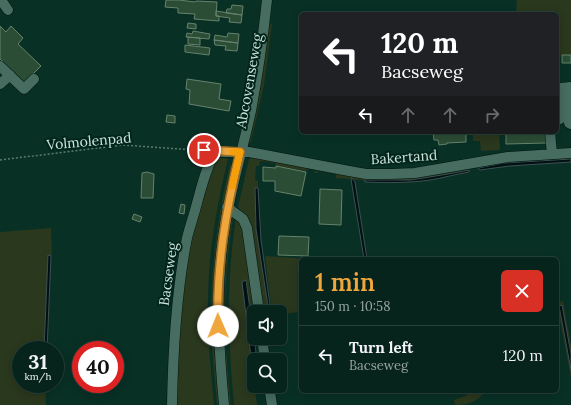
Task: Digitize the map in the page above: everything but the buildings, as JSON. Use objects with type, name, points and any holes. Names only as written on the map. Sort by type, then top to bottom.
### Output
[{"type":"street","points":[[1,0],[8,10]]},
{"type":"street","name":"Abcovenseweg","points":[[224,405],[219,354],[218,291],[222,246],[228,207],[255,91],[267,0]]},
{"type":"street","points":[[0,66],[24,89],[34,79]]},
{"type":"street","points":[[0,84],[10,75]]},
{"type":"street","points":[[559,119],[560,88],[570,87],[571,124]]},
{"type":"street","points":[[550,134],[552,154]]},
{"type":"street","points":[[204,150],[215,152],[240,152]]},
{"type":"street","name":"Bacseweg","points":[[172,405],[173,358],[180,285],[187,237],[208,163],[215,152]]},
{"type":"street","name":"Bakertand","points":[[240,152],[249,152],[366,174],[415,173],[508,157],[571,153]]},
{"type":"street","points":[[228,207],[243,219],[247,228],[258,305]]},
{"type":"street","points":[[270,393],[272,405]]},
{"type":"path","name":"Volmolenpad","points":[[0,160],[122,145],[204,150]]},
{"type":"green space","points":[[517,0],[571,0],[571,55],[559,56],[559,12],[516,12]]},
{"type":"green space","points":[[272,24],[264,85],[251,142],[248,141],[268,25]]},
{"type":"green space","points":[[473,134],[499,134],[500,150],[481,151],[480,141],[473,141]]},
{"type":"green space","points":[[218,157],[228,159],[220,194],[211,247],[208,283],[209,340],[214,405],[176,405],[176,360],[187,256],[211,165]]},
{"type":"green space","points":[[255,157],[305,166],[308,171],[276,166],[275,163],[260,161],[259,166],[256,166],[255,180],[258,181],[258,188],[255,188],[256,229],[268,305],[260,305],[245,217],[238,207],[249,159]]},
{"type":"green space","points":[[230,164],[232,167],[220,227],[215,286],[215,344],[220,405],[217,405],[211,328],[213,266],[221,205]]},
{"type":"green space","points":[[318,168],[345,173],[461,168],[462,171],[401,181],[336,178],[336,174],[318,171],[317,173],[314,173]]},
{"type":"green space","points":[[230,218],[233,218],[227,267],[225,316],[226,349],[231,405],[228,405],[223,328],[223,291]]},
{"type":"green space","points":[[236,218],[241,222],[253,305],[249,305],[246,281],[247,345],[250,345],[250,353],[247,353],[247,393],[256,393],[257,405],[234,405],[229,335],[229,288]]},
{"type":"green space","points":[[51,228],[52,256],[48,256],[44,341],[12,341],[12,393],[45,393],[46,405],[0,405],[0,232]]},
{"type":"green space","points":[[265,256],[299,258],[299,312],[287,313],[287,305],[271,305]]},
{"type":"green space","points":[[563,301],[571,345],[571,354],[562,305],[559,306],[559,302]]},
{"type":"green space","points":[[559,306],[571,370],[571,377],[559,315]]},
{"type":"green space","points":[[470,393],[484,393],[472,402],[455,405],[454,400]]},
{"type":"shaded area","points":[[571,159],[571,162],[509,166],[480,170],[478,168],[504,163]]},
{"type":"shaded area","points":[[469,170],[469,172],[422,181],[381,183],[365,182],[364,180],[411,180]]},
{"type":"shaded area","points":[[352,178],[355,182],[367,257],[364,257]]},
{"type":"shaded area","points":[[255,188],[258,188],[261,240],[270,305],[268,305],[256,229]]},
{"type":"shaded area","points":[[48,255],[51,256],[47,341],[44,341]]},
{"type":"shaded area","points":[[246,280],[249,305],[247,305],[247,324],[242,282]]},
{"type":"shaded area","points":[[562,305],[571,354],[571,370],[559,306]]},
{"type":"shaded area","points":[[250,345],[255,345],[256,353],[251,353]]},
{"type":"slow traffic","points":[[232,186],[240,152],[233,152]]},
{"type":"route","points":[[204,150],[240,152],[228,207],[222,246],[218,291],[218,326]]}]
